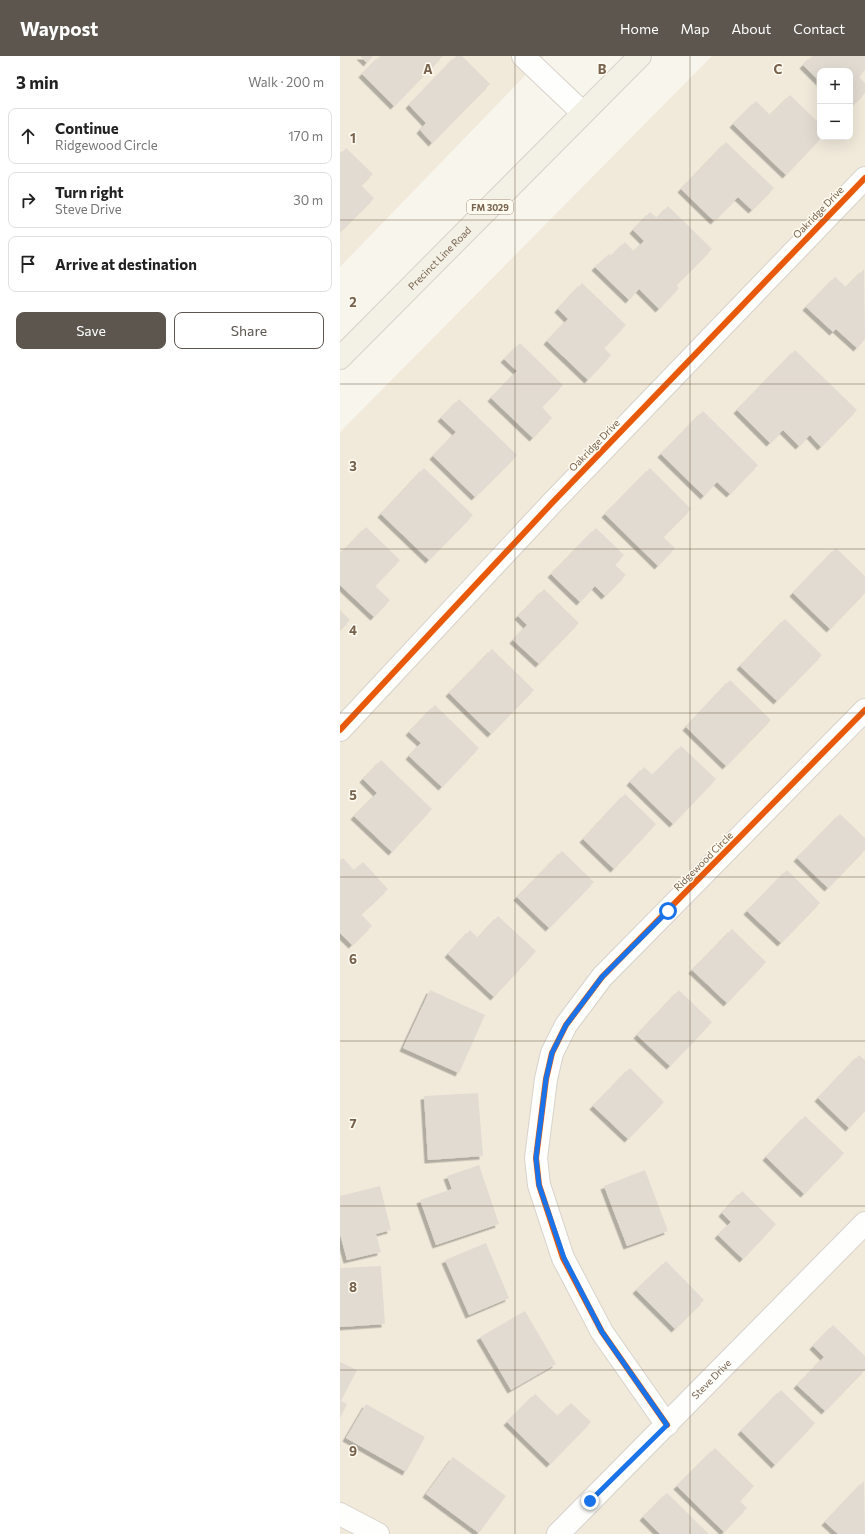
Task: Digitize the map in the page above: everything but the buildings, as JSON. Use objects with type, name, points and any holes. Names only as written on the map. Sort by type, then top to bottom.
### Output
[{"type":"main road","name":"Precinct Line Road","points":[[340,358],[640,56]]},
{"type":"street","points":[[523,56],[583,113]]},
{"type":"street","name":"Oakridge Drive","points":[[340,730],[552,503],[865,178]]},
{"type":"street","name":"Ridgewood Circle","points":[[667,1425],[602,1332],[564,1258],[539,1185],[536,1158],[546,1079],[552,1053],[566,1025],[602,977],[865,710]]},
{"type":"street","name":"Steve Drive","points":[[558,1534],[865,1223]]},
{"type":"street","points":[[340,1514],[378,1534]]},
{"type":"shaded area","points":[[340,56],[544,56],[340,267]]},
{"type":"shaded area","points":[[712,56],[865,56],[865,1534],[340,1534],[340,432]]},
{"type":"cycle path","points":[[340,730],[552,503],[865,178]]},
{"type":"cycle path","points":[[667,1425],[602,1332],[563,1258],[539,1185],[536,1158],[546,1079],[552,1053],[566,1025],[602,977],[865,710]]},
{"type":"route","points":[[590,1501],[667,1425],[602,1332],[564,1258],[539,1185],[536,1158],[546,1079],[552,1053],[566,1025],[602,977],[668,911]]}]
